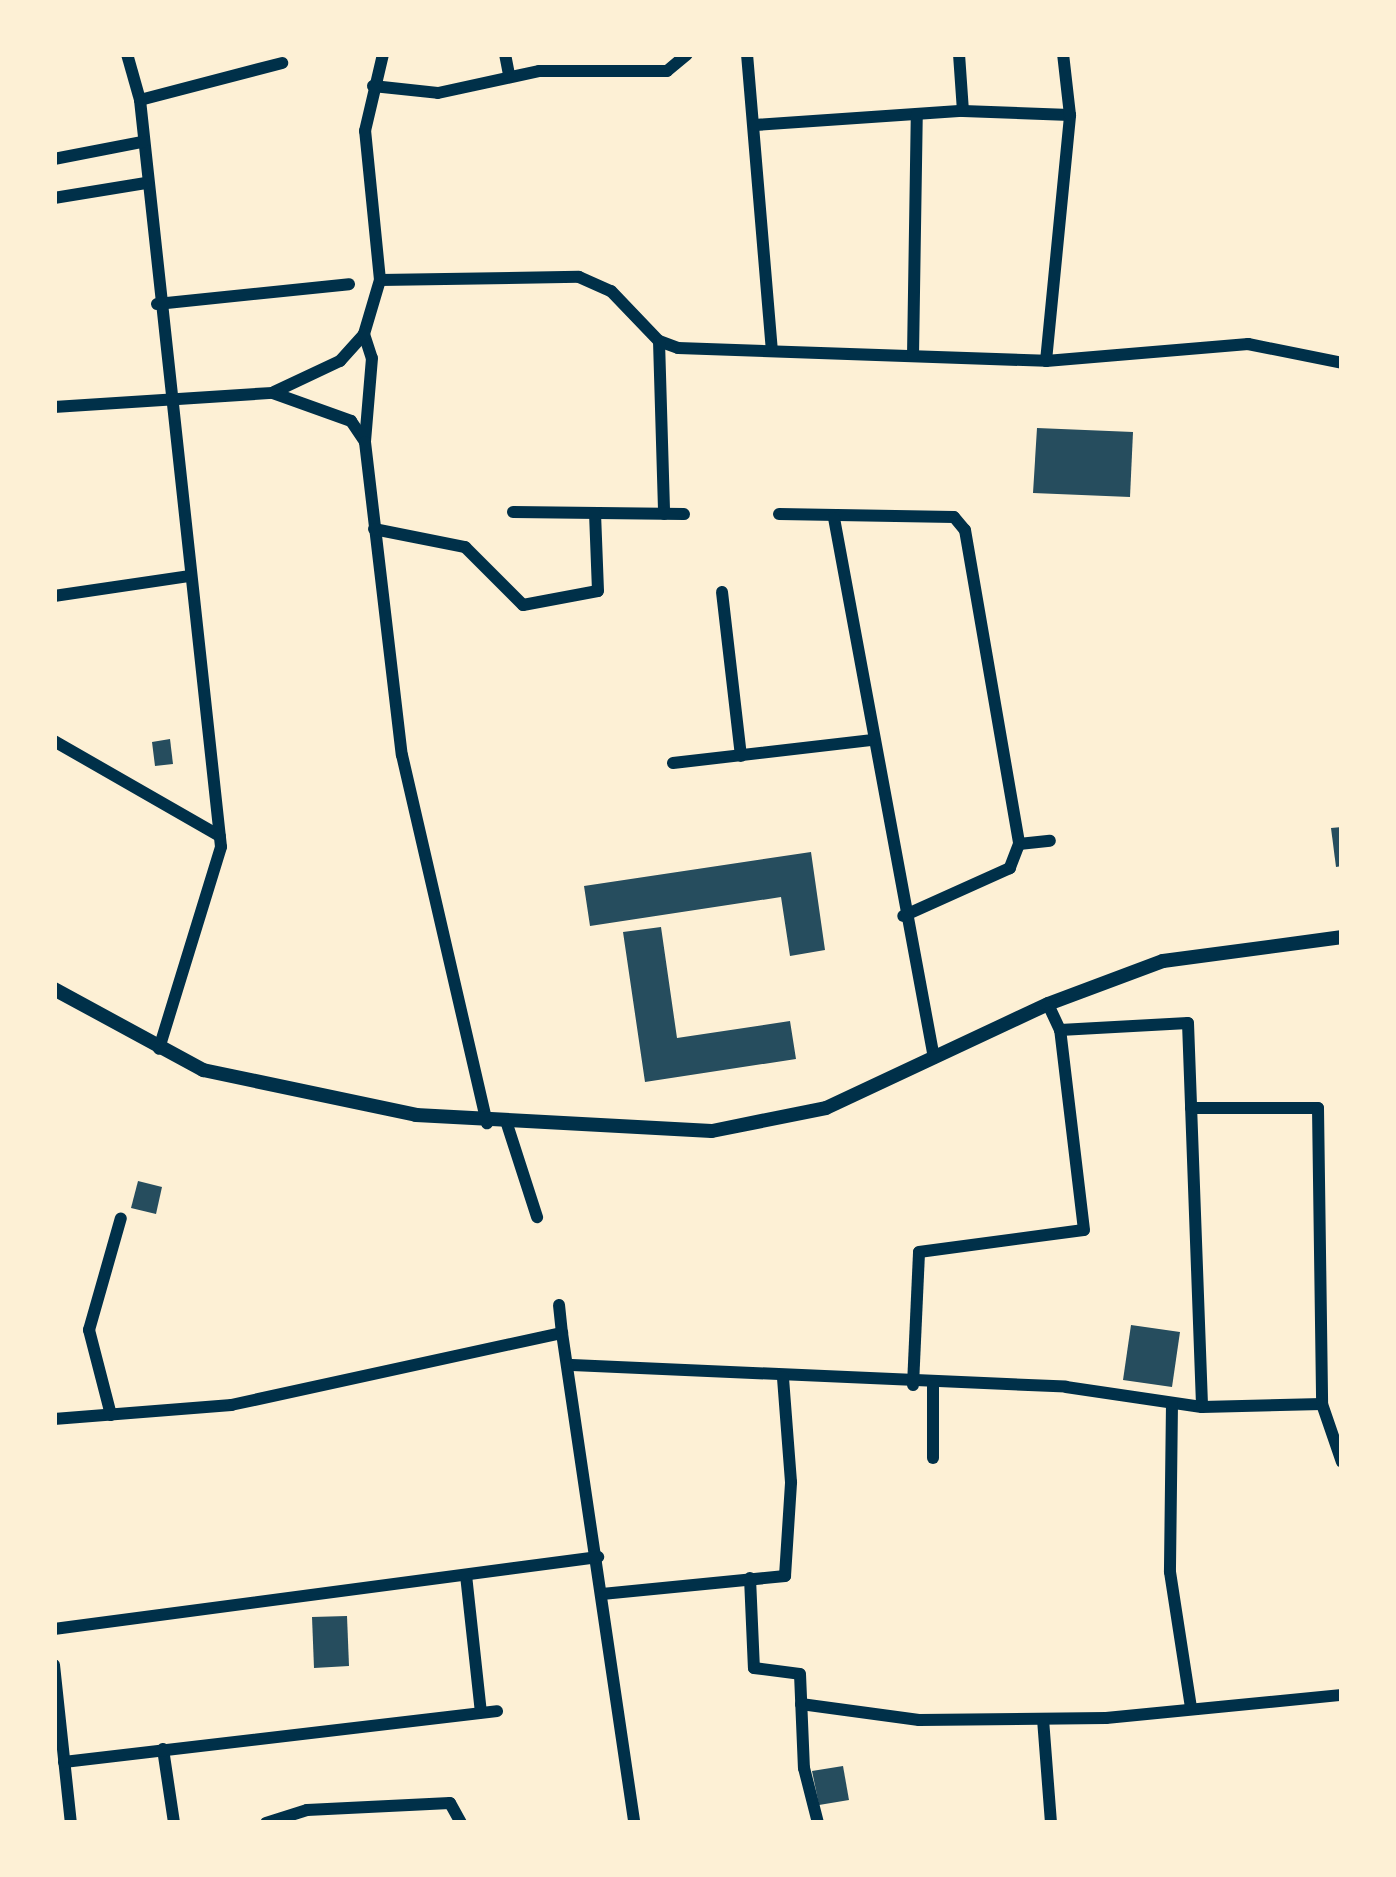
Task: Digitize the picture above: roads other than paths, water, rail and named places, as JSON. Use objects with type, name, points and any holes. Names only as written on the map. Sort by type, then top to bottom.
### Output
[{"type":"street","points":[[127,54],[140,100],[157,304],[220,836],[159,1049]]},
{"type":"street","points":[[273,393],[340,362],[364,334],[380,280],[365,131],[383,54]]},
{"type":"street","points":[[506,54],[509,75]]},
{"type":"street","points":[[373,86],[438,93],[509,75],[668,71],[687,54]]},
{"type":"street","points":[[747,54],[772,351]]},
{"type":"street","points":[[959,54],[963,111]]},
{"type":"street","points":[[1046,361],[1070,116],[1063,54]]},
{"type":"street","points":[[140,100],[282,63]]},
{"type":"street","points":[[755,125],[963,111],[1070,116]]},
{"type":"street","points":[[914,356],[917,114]]},
{"type":"street","points":[[54,159],[142,142]]},
{"type":"street","points":[[54,199],[146,182]]},
{"type":"street","points":[[380,280],[579,277],[611,291],[658,341],[664,514]]},
{"type":"street","points":[[157,304],[350,284]]},
{"type":"street","points":[[364,334],[372,358],[365,442],[403,755],[487,1123]]},
{"type":"street","points":[[658,341],[772,351],[1046,361],[1248,344],[1342,363]]},
{"type":"street","points":[[54,406],[167,395],[273,393],[351,421],[365,442]]},
{"type":"street","points":[[513,512],[684,514]]},
{"type":"street","points":[[374,529],[465,547],[523,605],[598,590],[595,514]]},
{"type":"street","points":[[779,514],[961,521],[1019,844],[1010,868],[903,916]]},
{"type":"street","points":[[833,518],[903,916],[934,1058]]},
{"type":"street","points":[[54,596],[189,576]]},
{"type":"street","points":[[722,592],[741,756]]},
{"type":"street","points":[[673,763],[871,740]]},
{"type":"street","points":[[54,741],[220,836]]},
{"type":"street","points":[[1019,844],[1050,841]]},
{"type":"street","points":[[54,989],[203,1070],[487,1123],[712,1131],[766,1126],[934,1058],[1048,1004],[1162,962],[1342,937]]},
{"type":"street","points":[[913,1385],[920,1252],[1084,1230],[1060,1030],[1048,1004]]},
{"type":"street","points":[[1060,1030],[1188,1023],[1202,1407]]},
{"type":"street","points":[[1191,1108],[1319,1111],[1322,1404],[1342,1462]]},
{"type":"street","points":[[507,1124],[538,1217]]},
{"type":"street","points":[[111,1414],[89,1330],[121,1218]]},
{"type":"street","points":[[559,1305],[572,1365],[631,1823]]},
{"type":"street","points":[[54,1419],[274,1398],[562,1333]]},
{"type":"street","points":[[572,1365],[933,1386],[1066,1387],[1202,1407],[1322,1404]]},
{"type":"street","points":[[602,1594],[785,1576],[791,1482],[783,1377]]},
{"type":"street","points":[[933,1386],[933,1458]]},
{"type":"street","points":[[1172,1403],[1170,1572],[1191,1707]]},
{"type":"street","points":[[54,1629],[598,1557]]},
{"type":"street","points":[[466,1575],[482,1712]]},
{"type":"street","points":[[750,1578],[754,1669],[799,1672],[804,1768],[818,1823]]},
{"type":"street","points":[[54,1665],[71,1823]]},
{"type":"street","points":[[801,1704],[919,1720],[1043,1718],[1342,1695]]},
{"type":"street","points":[[64,1762],[497,1711]]},
{"type":"street","points":[[1043,1718],[1051,1823]]},
{"type":"street","points":[[164,1749],[174,1823]]},
{"type":"street","points":[[266,1823],[307,1810],[455,1804],[461,1823]]}]
